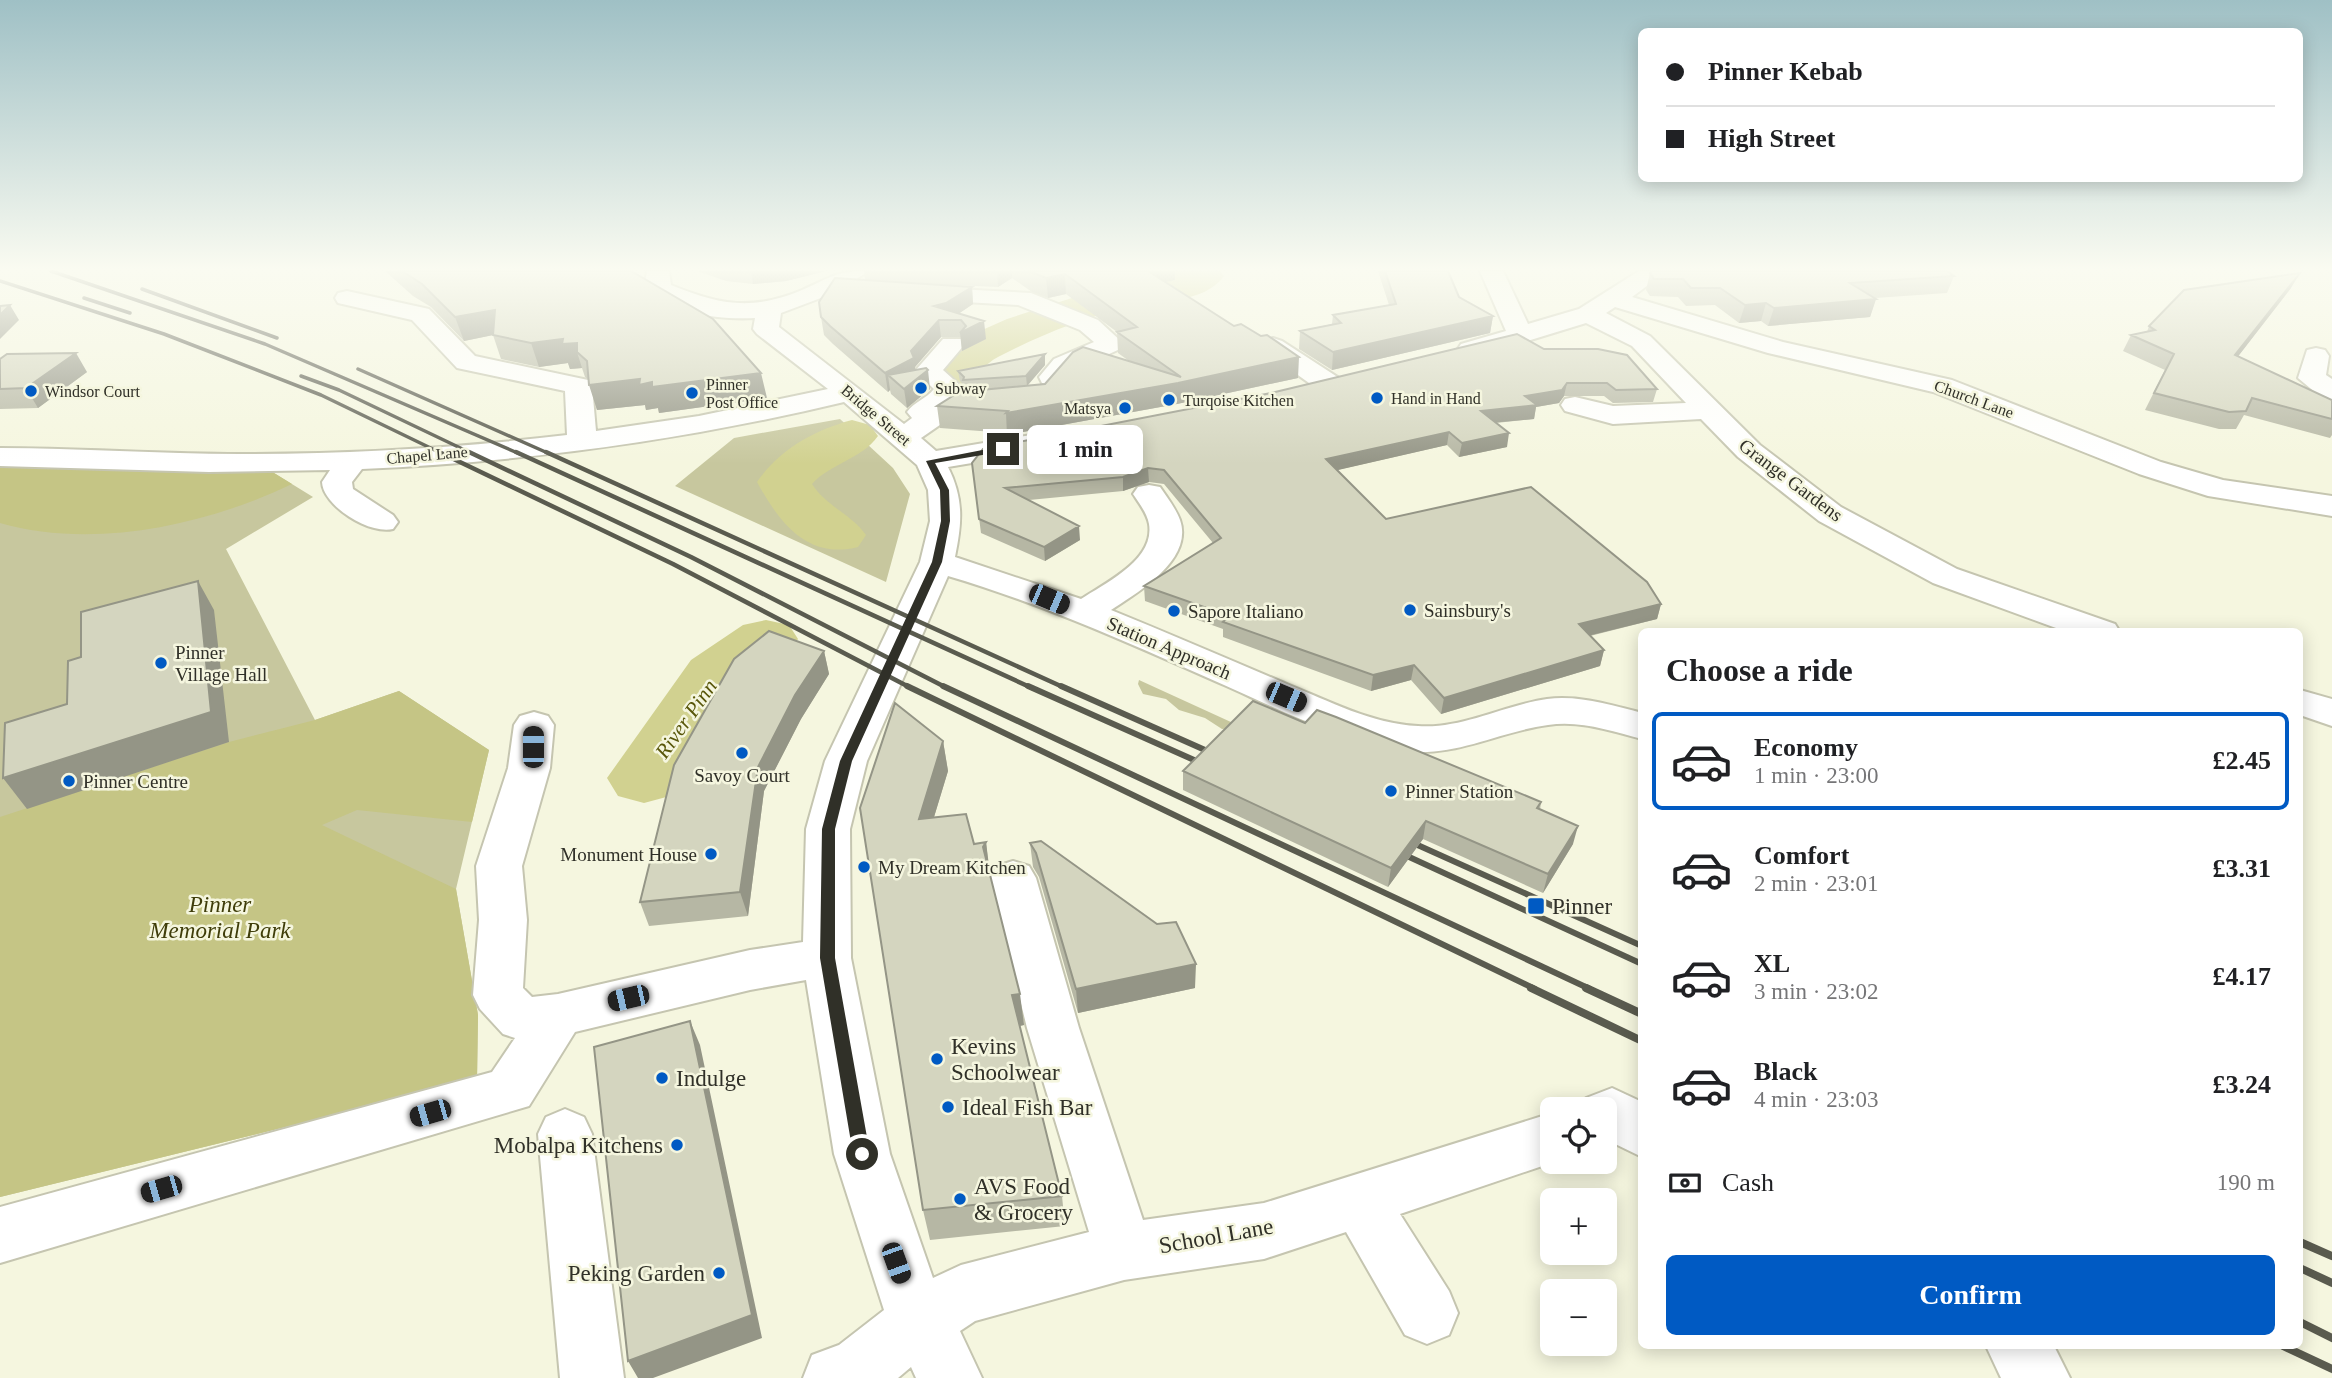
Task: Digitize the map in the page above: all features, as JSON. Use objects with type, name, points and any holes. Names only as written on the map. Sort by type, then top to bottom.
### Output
[{"type":"street","points":[[440,335],[466,362],[588,380],[582,440]]},
{"type":"street","name":"Bridge Street","points":[[773,335],[849,392],[930,461]]},
{"type":"street","points":[[1035,397],[1063,365],[1111,344],[1101,335]]},
{"type":"street","name":"Grange Gardens","points":[[1634,335],[1749,451],[1830,514],[1945,576],[2091,628]]},
{"type":"street","name":"Church Lane","points":[[1724,335],[1942,386],[2150,468],[2219,489],[2332,506]]},
{"type":"street","points":[[1442,357],[1521,336]]},
{"type":"street","points":[[897,433],[937,403],[949,388],[928,371],[952,345]]},
{"type":"street","points":[[1273,346],[1341,381],[1294,391]]},
{"type":"street","points":[[2316,356],[2312,378],[2332,392]]},
{"type":"street","name":"Chapel Lane","points":[[0,457],[66,456],[236,463],[353,460],[582,440],[737,417],[849,392]]},
{"type":"street","points":[[897,433],[953,402],[1008,399]]},
{"type":"street","points":[[1575,405],[1613,415],[1706,410]]},
{"type":"street","points":[[950,1378],[896,1263],[862,1154],[827,958],[828,829],[846,761],[937,562],[946,521],[944,490],[930,461],[1056,439]]},
{"type":"street","points":[[353,460],[337,482],[338,493],[382,522]]},
{"type":"street","points":[[1083,613],[1153,563],[1165,547],[1166,524],[1149,494]]},
{"type":"street","name":"Station Approach","points":[[937,562],[1009,582],[1337,718],[1399,738],[1444,739],[1467,736],[1513,719],[1549,712],[1583,711],[1638,725]]},
{"type":"street","points":[[2303,703],[2332,713]]},
{"type":"street","points":[[534,725],[529,768],[499,866],[503,920],[498,995],[521,1018],[558,1015],[750,970],[827,958]]},
{"type":"street","points":[[1013,878],[1053,1028],[1124,1251]]},
{"type":"street","points":[[0,1235],[510,1090],[558,1015]]},
{"type":"street","points":[[1617,1116],[1638,1130]]},
{"type":"street","points":[[565,1134],[592,1378]]},
{"type":"street","name":"School Lane","points":[[835,1378],[860,1368],[921,1320],[961,1296],[1124,1251],[1264,1231],[1540,1142]]},
{"type":"street","points":[[1359,1200],[1427,1313]]},
{"type":"street","points":[[2019,1349],[2038,1378]]},
{"type":"green space","points":[[840,419],[893,468],[910,494],[886,582],[675,486],[734,438]]},
{"type":"green space","name":"Pinner Memorial Park","points":[[261,465],[313,497],[226,549],[315,720],[399,691],[489,750],[456,889],[478,1015],[477,1080],[0,1197],[0,468]]},
{"type":"green space","points":[[261,465],[292,484],[259,499],[187,521],[149,529],[73,534],[36,531],[0,523],[0,468]]},
{"type":"green space","points":[[1139,680],[1244,728],[1222,729],[1205,718],[1179,710],[1166,699],[1143,694]]},
{"type":"green space","name":"Pinner Memorial Park","points":[[399,691],[489,750],[472,822],[357,810],[322,825],[456,889],[478,1015],[477,1080],[0,1197],[0,817],[229,742],[315,720]]},
{"type":"building","points":[[494,335],[727,335],[761,373],[652,387],[652,382],[639,385],[640,379],[589,385],[587,361],[577,352],[577,343],[562,344],[563,339],[531,343]]},
{"type":"building","points":[[841,335],[925,335],[911,351],[914,358],[885,373]]},
{"type":"building","points":[[1122,335],[1267,335],[1299,357],[1178,383],[1006,413],[1008,411],[937,406],[959,392],[1045,384],[1073,352],[1083,347],[1181,377]]},
{"type":"building","points":[[1307,335],[1407,335],[1333,352]]},
{"type":"building","points":[[1512,335],[1519,335],[1544,349],[1598,349],[1627,355],[1657,389],[1616,390],[1607,383],[1567,383],[1562,390],[1525,396],[1537,405],[1481,411],[1509,433],[1462,443],[1449,432],[1326,459],[1386,519],[1531,487],[1647,582],[1661,604],[1579,624],[1604,650],[1444,698],[1414,665],[1373,675],[1223,622],[1230,616],[1144,586],[1221,538],[1164,470],[1148,468],[1123,477],[1005,488],[1079,526],[1044,547],[979,519],[972,463],[983,449],[1271,393]]},
{"type":"building","points":[[2132,335],[2251,335],[2235,355],[2332,400],[2332,419],[2252,398],[2246,411],[2229,412],[2154,393],[2174,354]]},
{"type":"building","points":[[76,353],[26,388],[0,389],[0,359],[7,354]]},
{"type":"building","points":[[1045,354],[1026,376],[963,380],[964,377],[958,371]]},
{"type":"building","points":[[926,368],[928,370],[904,389],[888,375]]},
{"type":"building","points":[[198,581],[211,712],[3,778],[5,723],[67,704],[68,661],[81,657],[81,612]]},
{"type":"building","points":[[769,631],[824,651],[795,695],[758,767],[740,892],[640,902],[674,765],[734,659]]},
{"type":"building","points":[[1253,701],[1305,723],[1317,710],[1336,717],[1541,802],[1537,808],[1578,826],[1548,874],[1426,821],[1391,868],[1183,771]]},
{"type":"building","points":[[895,703],[943,741],[919,819],[966,814],[974,844],[986,842],[983,847],[1020,994],[1012,995],[1062,1196],[923,1210],[860,808]]},
{"type":"building","points":[[1041,841],[1157,924],[1176,922],[1196,964],[1076,989],[1036,853],[1030,843]]},
{"type":"building","points":[[690,1021],[752,1315],[628,1361],[594,1047]]},
{"type":"waterway","name":"River Pinn","points":[[950,380],[978,349],[1007,335]]},
{"type":"waterway","name":"River Pinn","points":[[837,535],[799,508],[784,482],[803,462],[852,436]]},
{"type":"waterway","name":"River Pinn","points":[[644,778],[715,675],[766,639]]},
{"type":"railway","points":[[167,335],[321,395],[443,454]]},
{"type":"railway","points":[[240,335],[520,454]]},
{"type":"railway","points":[[270,335],[277,338]]},
{"type":"railway","points":[[358,369],[550,454]]},
{"type":"railway","points":[[301,376],[339,390],[473,454]]},
{"type":"railway","points":[[439,452],[673,564],[909,687]]},
{"type":"railway","points":[[469,452],[691,557],[944,687]]},
{"type":"railway","points":[[516,452],[1032,688]]},
{"type":"railway","points":[[546,452],[1065,688]]},
{"type":"railway","points":[[1028,686],[1212,768]]},
{"type":"railway","points":[[1061,686],[1223,758]]},
{"type":"railway","points":[[909,687],[1535,989]]},
{"type":"railway","points":[[944,687],[1590,989]]},
{"type":"railway","points":[[1402,838],[1638,944]]},
{"type":"railway","points":[[1394,850],[1638,962]]},
{"type":"railway","points":[[1531,988],[1638,1039]]},
{"type":"railway","points":[[1586,988],[1638,1012]]},
{"type":"railway","points":[[2303,1243],[2332,1256]]},
{"type":"railway","points":[[2303,1269],[2332,1283]]},
{"type":"railway","points":[[2303,1324],[2332,1338]]},
{"type":"railway","points":[[2289,1349],[2332,1369]]},
{"type":"place","name":"Subway","points":[[921,388]]},
{"type":"place","name":"Windsor Court","points":[[31,391]]},
{"type":"place","name":"Pinner Post Office","points":[[692,393]]},
{"type":"place","name":"Hand in Hand","points":[[1377,398]]},
{"type":"place","name":"Turqoise Kitchen","points":[[1169,400]]},
{"type":"place","name":"Matsya","points":[[1125,408]]},
{"type":"place","name":"Sainsbury's","points":[[1410,610]]},
{"type":"place","name":"Sapore Italiano","points":[[1174,611]]},
{"type":"place","name":"Pinner Village Hall","points":[[161,663]]},
{"type":"place","name":"Savoy Court","points":[[742,753]]},
{"type":"place","name":"Pinner Centre","points":[[69,781]]},
{"type":"place","name":"Pinner Station","points":[[1391,791]]},
{"type":"place","name":"Monument House","points":[[711,854]]},
{"type":"place","name":"My Dream Kitchen","points":[[864,867]]},
{"type":"place","name":"Pinner","points":[[1536,906]]},
{"type":"place","name":"Kevins Schoolwear","points":[[937,1059]]},
{"type":"place","name":"Indulge","points":[[662,1078]]},
{"type":"place","name":"Ideal Fish Bar","points":[[948,1107]]},
{"type":"place","name":"Mobalpa Kitchens","points":[[677,1145]]},
{"type":"place","name":"AVS Food & Grocery","points":[[960,1199]]},
{"type":"place","name":"Peking Garden","points":[[719,1273]]},
{"type":"route","points":[[862,1154],[827,958],[828,829],[846,761],[937,562],[946,521],[944,490],[930,461],[1003,449]]}]
